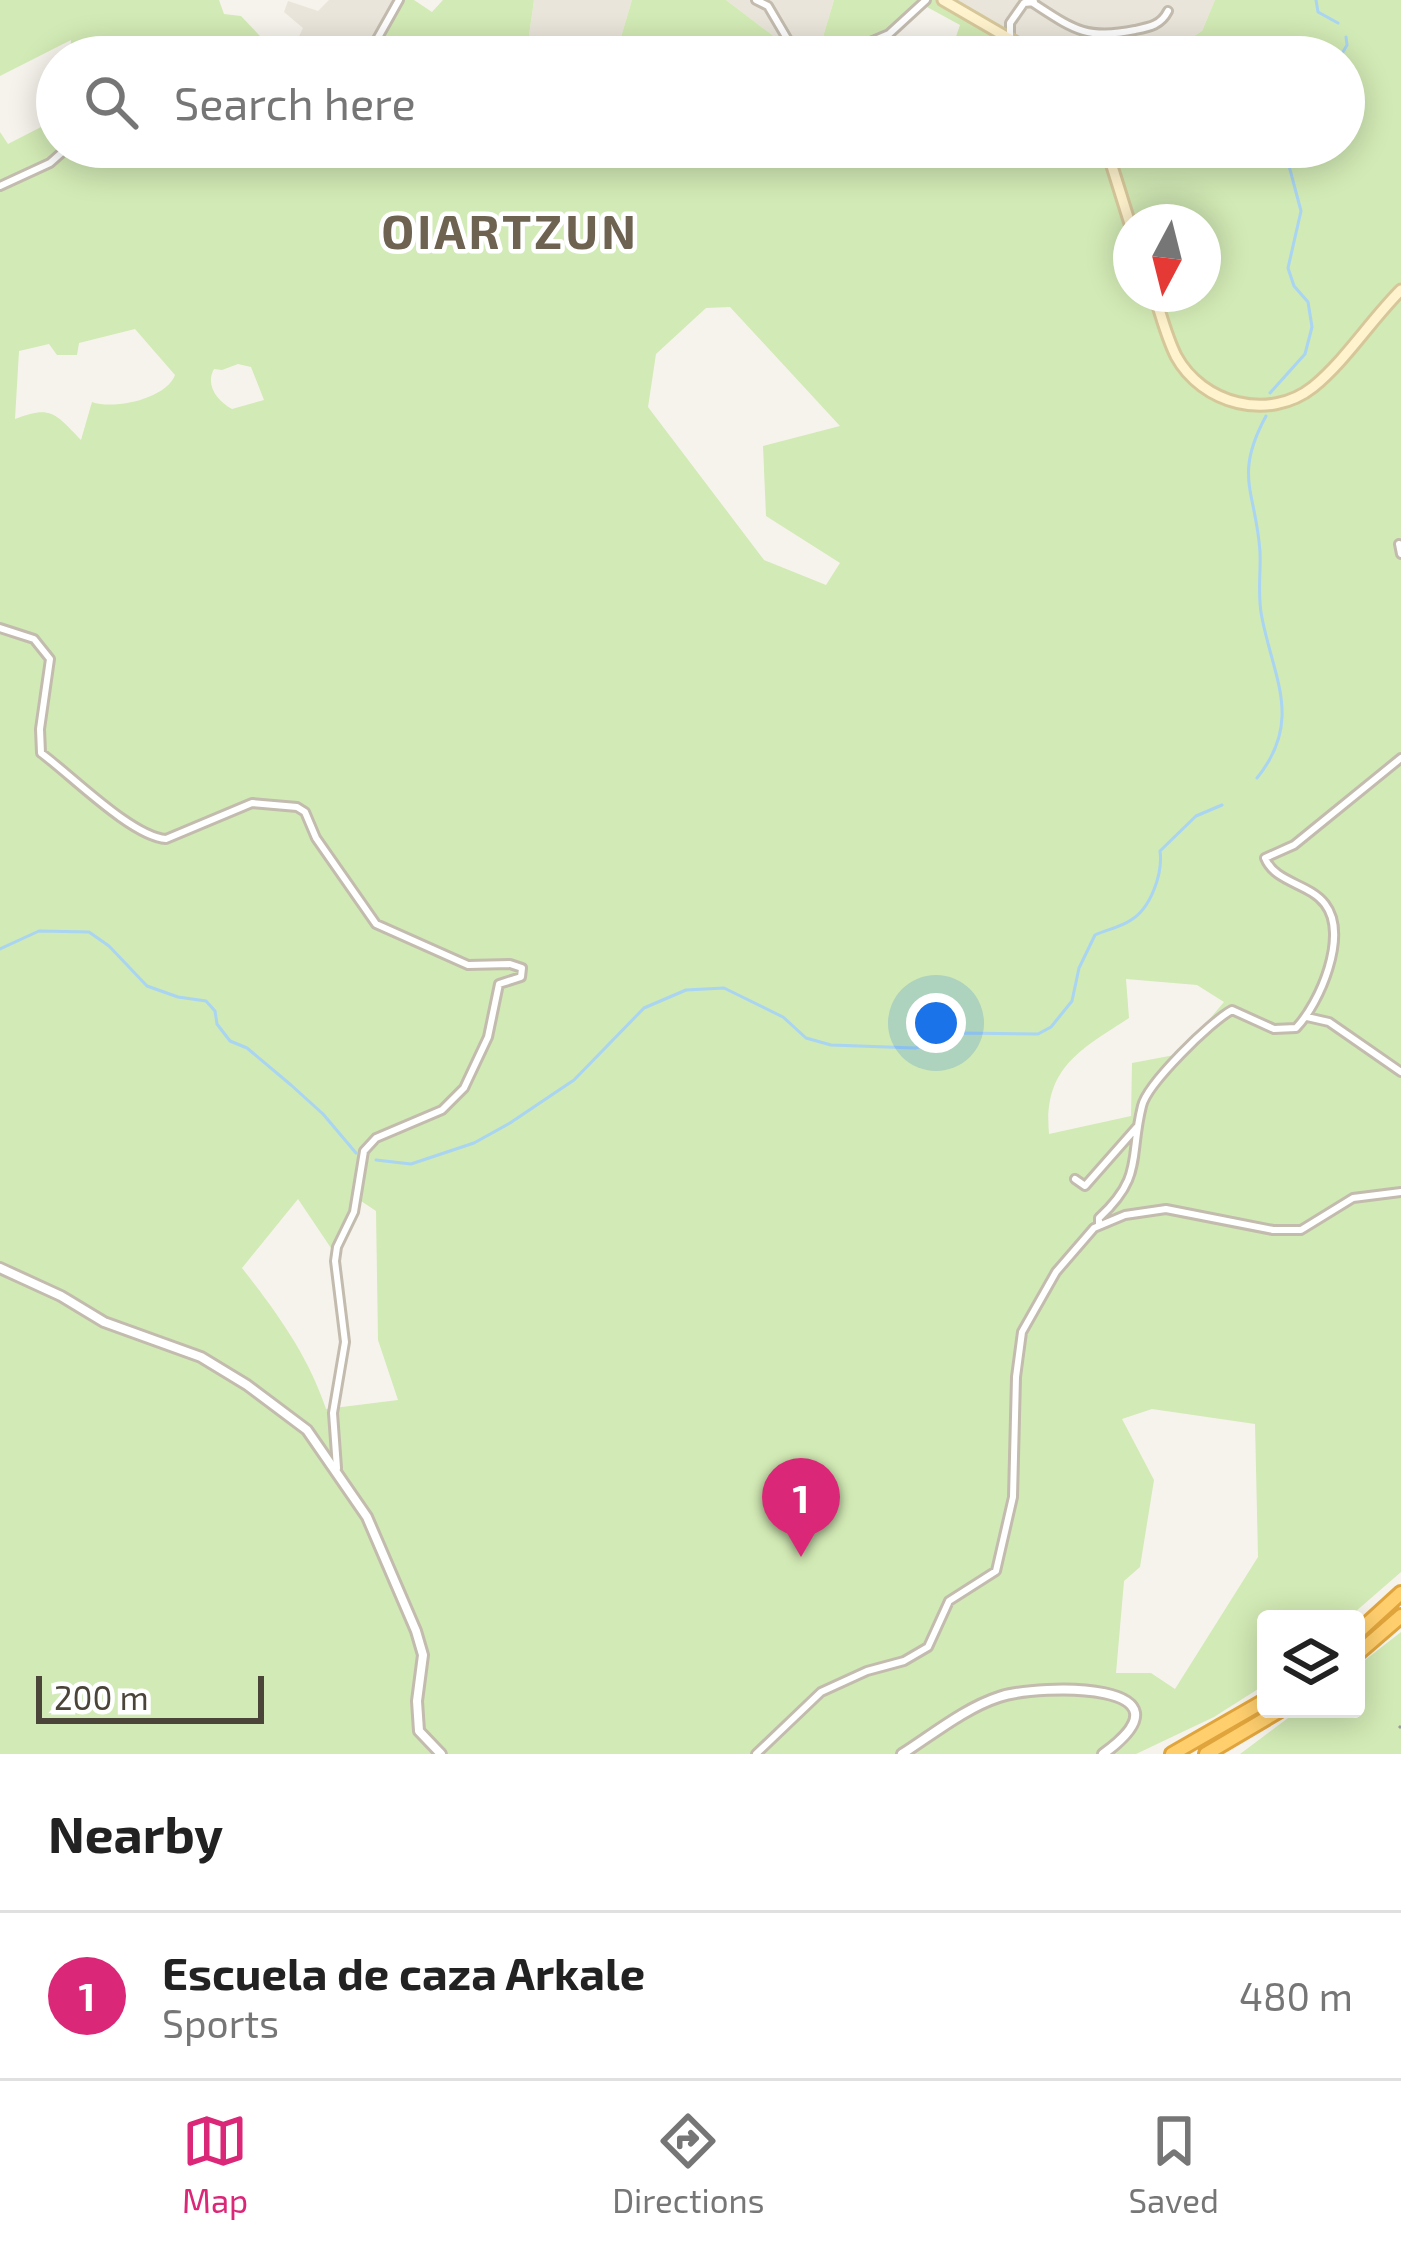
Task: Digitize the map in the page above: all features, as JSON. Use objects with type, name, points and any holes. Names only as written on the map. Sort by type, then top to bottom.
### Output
[{"type":"highway","points":[[1365,1626],[1401,1593]]},
{"type":"highway","points":[[1365,1647],[1401,1616]]},
{"type":"highway","points":[[1172,1754],[1257,1705]]},
{"type":"highway","points":[[1206,1754],[1267,1718]]},
{"type":"main road","points":[[943,0],[1006,36]]},
{"type":"main road","points":[[1113,168],[1124,204]]},
{"type":"main road","points":[[1161,312],[1177,357],[1192,379],[1221,398],[1274,405],[1308,391],[1401,290]]},
{"type":"street","points":[[379,36],[399,0]]},
{"type":"street","points":[[755,0],[768,6],[786,36]]},
{"type":"street","points":[[884,36],[926,0]]},
{"type":"street","points":[[1010,36],[1010,22],[1024,3],[1034,1],[1075,30],[1092,35],[1150,27],[1163,21],[1168,11]]},
{"type":"street","points":[[0,186],[37,168]]},
{"type":"street","points":[[0,628],[34,639],[50,659],[40,753],[109,809],[151,836],[166,838],[253,803],[297,807],[305,812],[316,838],[376,924],[468,965],[522,968],[521,977],[499,984],[488,1037],[454,1100],[426,1119],[369,1142],[354,1212],[335,1262],[345,1342],[333,1413],[337,1468]]},
{"type":"street","points":[[1099,1225],[1099,1218],[1122,1194],[1134,1169],[1144,1099],[1216,1019],[1238,1010],[1260,1024],[1283,1030],[1297,1028],[1306,1018],[1334,954],[1329,912],[1322,900],[1276,874],[1265,858],[1294,845],[1401,758]]},
{"type":"street","points":[[1306,1018],[1329,1022],[1401,1072]]},
{"type":"street","points":[[1075,1179],[1085,1186],[1139,1125]]},
{"type":"street","points":[[756,1754],[821,1692],[866,1671],[904,1661],[928,1647],[949,1601],[996,1571],[1013,1497],[1022,1331],[1056,1272],[1099,1225],[1125,1215],[1166,1209],[1274,1230],[1301,1230],[1353,1198],[1401,1192]]},
{"type":"street","points":[[0,1268],[104,1322],[219,1367],[307,1430],[368,1516],[420,1643],[419,1731],[441,1754]]},
{"type":"street","points":[[902,1754],[985,1702],[1055,1689],[1102,1690],[1129,1703],[1131,1726],[1102,1754]]},
{"type":"shaded area","points":[[329,0],[395,0],[375,36],[299,36],[303,28],[284,12],[288,1],[318,11]]},
{"type":"shaded area","points":[[534,0],[632,0],[621,36],[529,36]]},
{"type":"shaded area","points":[[726,0],[834,0],[823,36],[773,36]]},
{"type":"shaded area","points":[[943,0],[1215,0],[1202,31],[1194,36],[1005,36]]},
{"type":"green space","points":[[0,0],[219,0],[224,14],[241,16],[260,36],[36,36],[36,58],[0,76]]},
{"type":"green space","points":[[395,0],[414,0],[432,12],[443,0],[534,0],[529,36],[375,36]]},
{"type":"green space","points":[[632,0],[726,0],[773,36],[621,36]]},
{"type":"green space","points":[[834,0],[943,0],[1005,36],[956,36],[960,25],[927,7],[886,36],[823,36]]},
{"type":"green space","points":[[1215,0],[1401,0],[1401,1572],[1357,1610],[1257,1610],[1257,1690],[1214,1717],[1136,1754],[0,1754],[0,132],[8,144],[36,130],[36,168],[1365,168],[1365,36],[1194,36],[1202,31]],"holes":[[[730,307],[840,426],[763,446],[766,516],[840,563],[826,585],[764,560],[648,407],[656,354],[706,308]],[[135,329],[175,375],[161,390],[113,405],[92,402],[81,440],[52,414],[15,419],[19,351],[49,344],[57,355],[77,355],[79,343]],[[238,364],[251,367],[264,400],[232,409],[217,397],[212,375],[214,369]],[[1126,979],[1197,985],[1224,1002],[1180,1054],[1132,1063],[1131,1116],[1049,1134],[1052,1093],[1068,1063],[1129,1018]],[[298,1199],[335,1254],[358,1199],[376,1211],[378,1340],[398,1400],[326,1409],[301,1353],[242,1268]],[[1152,1409],[1255,1424],[1258,1557],[1175,1689],[1151,1673],[1116,1673],[1124,1581],[1140,1567],[1154,1480],[1122,1419]]]},
{"type":"green space","points":[[1401,1632],[1401,1754],[1240,1754],[1288,1718],[1365,1718],[1365,1660]]},
{"type":"waterway","points":[[1316,0],[1318,12],[1338,23]]},
{"type":"waterway","points":[[1270,393],[1305,354],[1312,327],[1308,302],[1294,286],[1288,268],[1301,211],[1290,168]]},
{"type":"waterway","points":[[1257,778],[1279,738],[1282,718],[1261,610],[1260,552],[1249,484],[1251,454],[1266,416]]},
{"type":"waterway","points":[[376,1160],[411,1164],[474,1143],[574,1080],[644,1008],[686,990],[724,988],[783,1017],[806,1038],[831,1045],[915,1048],[958,1033],[1038,1034],[1051,1027],[1072,1001],[1079,968],[1095,935],[1127,922],[1150,899],[1160,851],[1196,816],[1222,805]]},
{"type":"waterway","points":[[0,949],[39,931],[89,932],[147,986],[206,1001],[230,1041],[247,1048],[291,1085],[356,1153]]},
{"type":"place","name":"Escuela de caza Arkale","points":[[801,1557]]},
{"type":"district","name":"OIARTZUN","points":[[510,232]]}]
